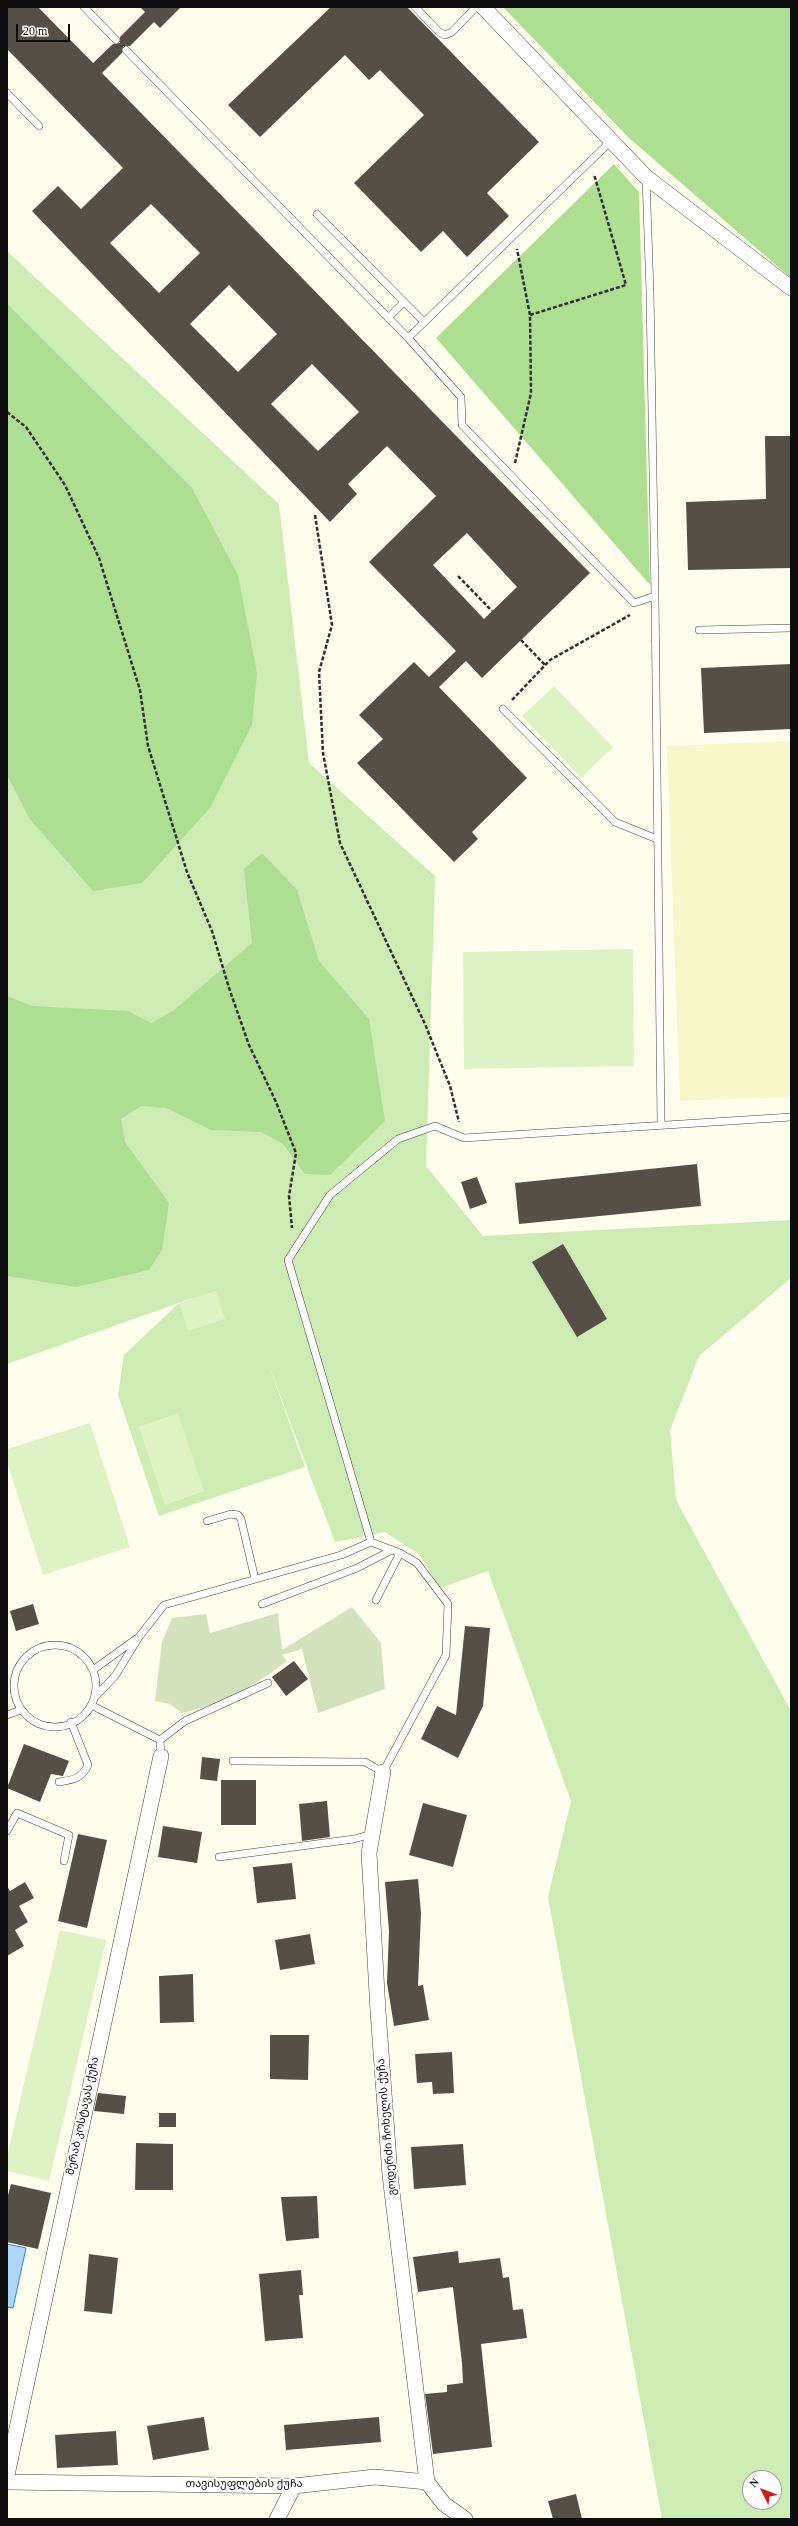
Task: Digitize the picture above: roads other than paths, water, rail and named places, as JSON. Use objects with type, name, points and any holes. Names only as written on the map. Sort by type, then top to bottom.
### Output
[{"type":"street","points":[[483,7],[646,177],[791,288]]},
{"type":"street","name":"მერაბ კოსტავას ქუჩა","points":[[7,2475],[160,1756]]},
{"type":"street","name":"გოდერძი ჩოხელის ქუჩა","points":[[383,1772],[369,1853],[390,2175],[427,2482]]},
{"type":"street","name":"თავისუფლების ქუჩა","points":[[7,2482],[294,2486],[375,2477],[427,2482]]},
{"type":"street","points":[[427,2482],[444,2504],[465,2519]]},
{"type":"street","points":[[277,2519],[294,2486]]},
{"type":"lane","points":[[84,7],[116,40]]},
{"type":"lane","points":[[415,7],[439,32],[445,34],[452,32],[476,7]]},
{"type":"lane","points":[[126,50],[408,338],[461,397],[462,425],[512,478],[634,603],[655,596]]},
{"type":"lane","points":[[7,93],[39,126]]},
{"type":"lane","points":[[408,338],[611,141]]},
{"type":"lane","points":[[646,177],[650,292],[655,596],[661,1125]]},
{"type":"lane","points":[[317,214],[424,322]]},
{"type":"lane","points":[[388,318],[404,302]]},
{"type":"lane","points":[[699,630],[791,628]]},
{"type":"lane","points":[[503,709],[615,822],[657,839]]},
{"type":"lane","points":[[371,1542],[288,1260],[330,1195],[398,1139],[435,1126],[464,1138],[791,1116]]},
{"type":"lane","points":[[207,1521],[231,1514],[238,1515],[241,1519],[255,1579]]},
{"type":"lane","points":[[94,1698],[115,1676],[139,1636],[164,1605],[341,1555],[371,1542],[400,1553],[417,1563],[448,1604],[446,1655],[383,1772],[364,1762],[233,1761]]},
{"type":"lane","points":[[262,1604],[292,1590],[357,1568],[392,1550]]},
{"type":"lane","points":[[376,1600],[400,1553]]},
{"type":"lane","points":[[93,1670],[139,1636]]},
{"type":"lane","points":[[53,1644],[66,1646],[82,1655],[93,1670],[96,1679],[94,1698],[91,1705],[80,1718],[65,1726],[49,1727],[33,1721],[21,1710],[15,1698],[15,1674],[21,1662],[30,1653],[41,1647],[53,1644]]},
{"type":"lane","points":[[160,1740],[185,1721],[268,1683]]},
{"type":"lane","points":[[91,1705],[160,1740]]},
{"type":"lane","points":[[7,1715],[21,1710]]},
{"type":"lane","points":[[58,1782],[75,1780],[81,1776],[88,1765],[72,1722]]},
{"type":"lane","points":[[160,1740],[160,1756]]},
{"type":"lane","points":[[7,1831],[17,1812],[70,1835],[64,1861]]},
{"type":"lane","points":[[220,1856],[354,1839],[372,1834]]},
{"type":"water","points":[[7,2244],[26,2248],[13,2308],[7,2307]]}]
